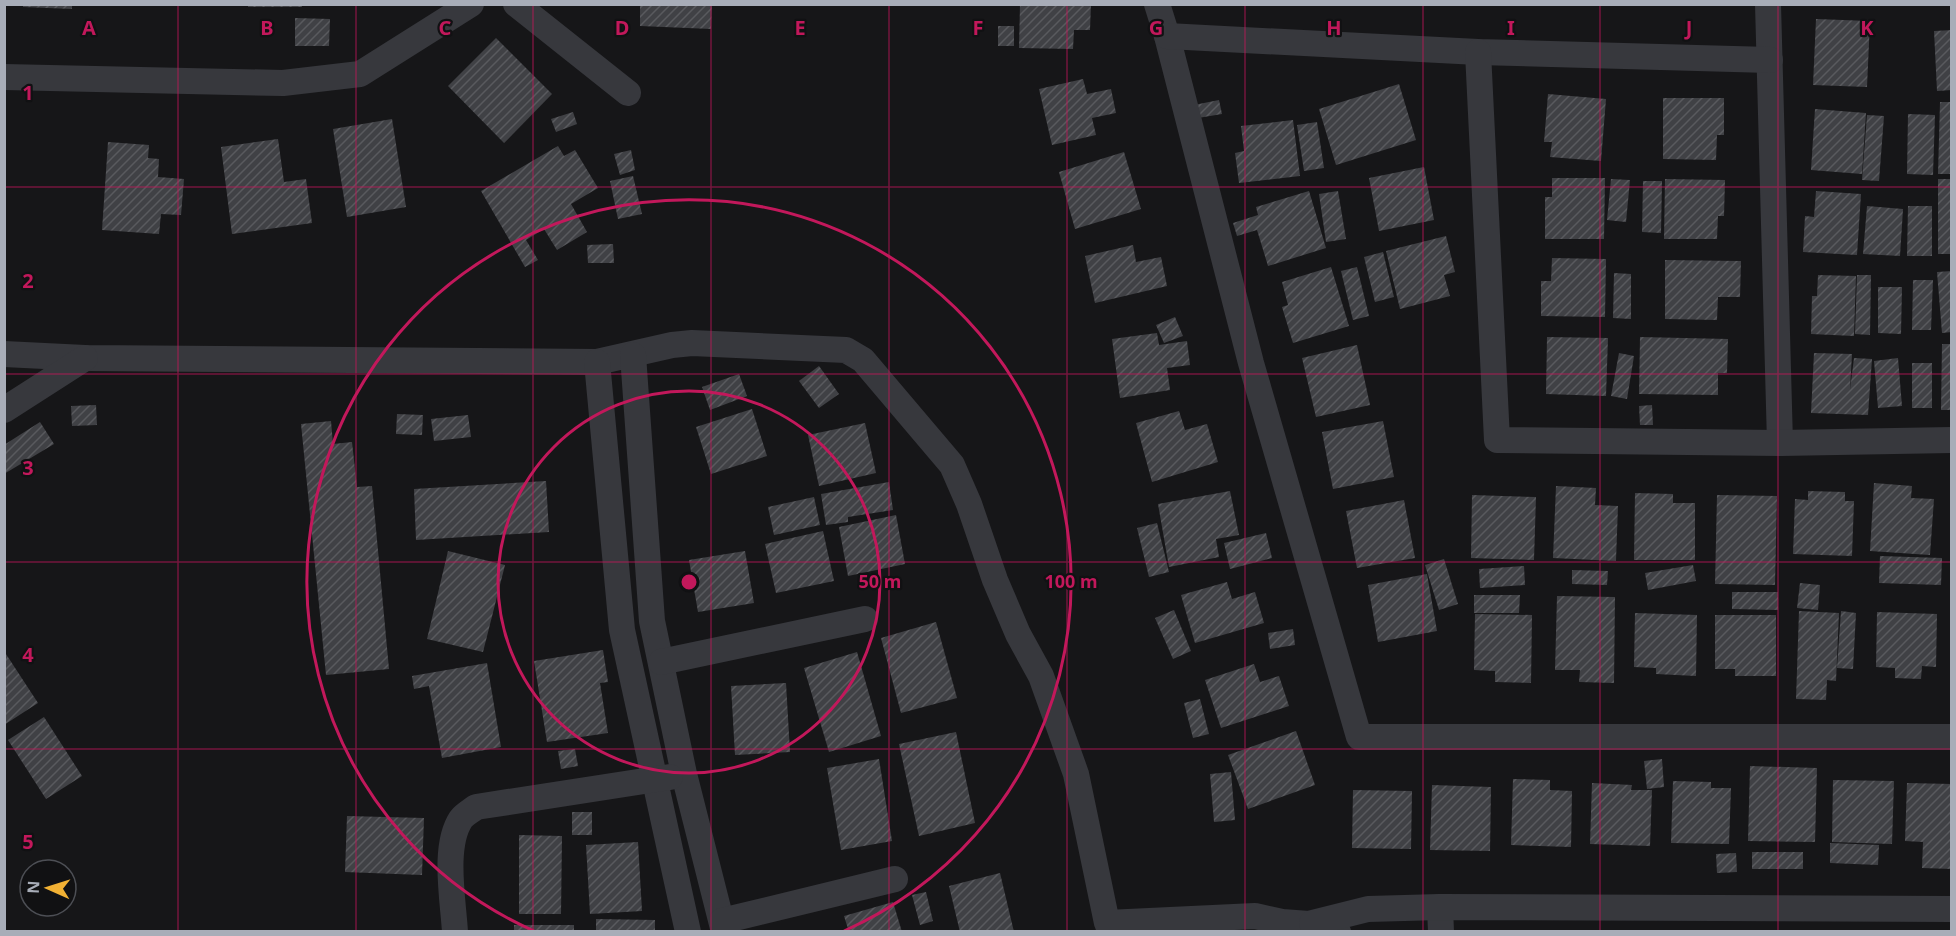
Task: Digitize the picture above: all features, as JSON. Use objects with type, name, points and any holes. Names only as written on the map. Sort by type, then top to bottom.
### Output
[{"type":"street","points":[[4,77],[283,82],[360,74],[471,4]]},
{"type":"street","points":[[516,4],[628,93]]},
{"type":"street","points":[[1157,4],[1251,363],[1359,737],[1952,737]]},
{"type":"street","points":[[1768,4],[1780,443]]},
{"type":"street","points":[[1167,36],[1478,52],[1770,60]]},
{"type":"street","points":[[1478,52],[1497,440],[1780,443],[1952,440]]},
{"type":"street","points":[[4,354],[86,358],[597,362],[672,345],[692,343],[846,350],[863,360],[952,465],[972,514],[994,580],[1018,634],[1041,676],[1076,774],[1107,927],[1255,916],[1282,922],[1309,924],[1338,932]]},
{"type":"street","points":[[633,355],[651,621],[684,774],[723,926],[895,879]]},
{"type":"street","points":[[4,410],[86,358]]},
{"type":"street","points":[[597,362],[622,630],[688,932]]},
{"type":"street","points":[[661,662],[865,619]]},
{"type":"street","points":[[455,932],[451,854],[453,835],[462,817],[476,807],[684,774]]},
{"type":"street","points":[[1309,924],[1368,909],[1440,919],[1952,909]]},
{"type":"building","points":[[23,4],[72,4],[72,9],[23,7]]},
{"type":"building","points":[[248,4],[302,4],[302,7],[248,7]]},
{"type":"building","points":[[640,4],[712,4],[711,29],[640,26]]},
{"type":"building","points":[[1020,4],[1091,4],[1090,30],[1074,30],[1073,49],[1019,48]]},
{"type":"building","points":[[295,18],[330,19],[329,46],[295,46]]},
{"type":"building","points":[[1816,19],[1870,21],[1867,87],[1813,85]]},
{"type":"building","points":[[998,26],[1014,26],[1014,46],[998,46]]},
{"type":"building","points":[[1952,30],[1952,90],[1937,91],[1934,31]]},
{"type":"building","points":[[496,38],[552,94],[504,143],[448,86]]},
{"type":"building","points":[[1083,79],[1087,94],[1111,89],[1116,113],[1092,118],[1096,135],[1052,145],[1039,89]]},
{"type":"building","points":[[1399,84],[1416,140],[1336,165],[1319,109]]},
{"type":"building","points":[[1548,94],[1606,99],[1601,161],[1550,157],[1552,142],[1544,142]]},
{"type":"building","points":[[1663,98],[1724,98],[1724,135],[1717,135],[1716,160],[1663,159]]},
{"type":"building","points":[[1219,100],[1222,114],[1198,118],[1194,105]]},
{"type":"building","points":[[1940,102],[1952,102],[1952,174],[1938,174]]},
{"type":"building","points":[[1815,109],[1866,113],[1862,174],[1811,170]]},
{"type":"building","points":[[573,112],[577,124],[556,132],[551,119]]},
{"type":"building","points":[[1908,114],[1935,115],[1933,175],[1907,174]]},
{"type":"building","points":[[1867,115],[1884,116],[1879,181],[1862,180]]},
{"type":"building","points":[[392,119],[406,207],[347,217],[333,129]]},
{"type":"building","points":[[1293,120],[1300,176],[1239,183],[1235,153],[1244,151],[1241,126]]},
{"type":"building","points":[[1317,122],[1324,168],[1304,171],[1297,125]]},
{"type":"building","points":[[278,139],[284,182],[306,179],[312,223],[232,234],[221,147]]},
{"type":"building","points":[[108,142],[149,145],[148,158],[159,159],[158,177],[184,179],[181,215],[161,214],[159,234],[102,230]]},
{"type":"building","points":[[558,146],[564,156],[575,150],[598,188],[571,204],[587,232],[557,250],[544,229],[526,240],[538,260],[525,267],[481,191]]},
{"type":"building","points":[[631,150],[635,170],[620,175],[614,154]]},
{"type":"building","points":[[1124,152],[1141,209],[1075,229],[1059,172]]},
{"type":"building","points":[[1424,167],[1434,220],[1379,231],[1369,178]]},
{"type":"building","points":[[633,176],[642,214],[618,219],[610,181]]},
{"type":"building","points":[[1552,178],[1605,178],[1604,239],[1545,239],[1545,197],[1552,197]]},
{"type":"building","points":[[1611,179],[1630,180],[1626,222],[1607,220]]},
{"type":"building","points":[[1665,179],[1725,180],[1724,216],[1718,216],[1717,239],[1664,239]]},
{"type":"building","points":[[1938,179],[1952,179],[1952,254],[1938,254]]},
{"type":"building","points":[[1643,181],[1662,181],[1661,233],[1642,232]]},
{"type":"building","points":[[1309,191],[1326,248],[1268,266],[1257,230],[1237,236],[1233,223],[1258,215],[1256,207]]},
{"type":"building","points":[[1338,191],[1346,239],[1326,242],[1319,194]]},
{"type":"building","points":[[1816,191],[1861,194],[1857,255],[1803,252],[1805,216],[1814,217]]},
{"type":"building","points":[[1867,206],[1903,209],[1900,256],[1863,254]]},
{"type":"building","points":[[1908,206],[1932,206],[1932,256],[1907,256]]},
{"type":"building","points":[[1446,236],[1455,272],[1444,275],[1450,296],[1400,309],[1386,251]]},
{"type":"building","points":[[613,244],[614,263],[588,263],[587,245]]},
{"type":"building","points":[[1133,245],[1136,262],[1161,257],[1167,286],[1095,303],[1085,256]]},
{"type":"building","points":[[1383,252],[1394,297],[1375,302],[1364,257]]},
{"type":"building","points":[[1552,258],[1606,259],[1605,317],[1541,316],[1541,281],[1551,281]]},
{"type":"building","points":[[1665,260],[1741,261],[1740,297],[1718,297],[1717,320],[1665,319]]},
{"type":"building","points":[[1331,267],[1349,326],[1293,343],[1282,307],[1288,305],[1282,282]]},
{"type":"building","points":[[1357,267],[1369,316],[1353,320],[1341,271]]},
{"type":"building","points":[[1952,271],[1952,332],[1942,333],[1937,272]]},
{"type":"building","points":[[1614,273],[1631,274],[1631,319],[1613,318]]},
{"type":"building","points":[[1818,275],[1856,276],[1854,336],[1811,334],[1812,296],[1817,296]]},
{"type":"building","points":[[1857,275],[1871,275],[1870,335],[1855,334]]},
{"type":"building","points":[[1913,280],[1933,280],[1931,330],[1912,330]]},
{"type":"building","points":[[1878,287],[1902,287],[1901,334],[1878,333]]},
{"type":"building","points":[[1175,317],[1183,336],[1164,343],[1156,325]]},
{"type":"building","points":[[1157,333],[1159,345],[1187,341],[1190,365],[1167,368],[1170,390],[1120,398],[1112,339]]},
{"type":"building","points":[[1547,337],[1608,338],[1606,396],[1546,394]]},
{"type":"building","points":[[1640,337],[1728,339],[1727,373],[1718,373],[1718,395],[1639,394]]},
{"type":"building","points":[[1942,344],[1952,344],[1952,410],[1941,410]]},
{"type":"building","points":[[1357,345],[1370,405],[1316,417],[1302,358]]},
{"type":"building","points":[[1619,353],[1634,356],[1627,399],[1611,396]]},
{"type":"building","points":[[1814,353],[1852,354],[1850,390],[1854,358],[1872,359],[1868,415],[1811,413]]},
{"type":"building","points":[[1898,358],[1902,406],[1878,408],[1874,361]]},
{"type":"building","points":[[1912,363],[1932,363],[1932,408],[1912,408]]},
{"type":"building","points":[[819,366],[839,394],[819,408],[799,381]]},
{"type":"building","points":[[739,374],[747,396],[710,410],[702,387]]},
{"type":"building","points":[[96,405],[97,425],[72,426],[71,406]]},
{"type":"building","points":[[1652,405],[1653,425],[1640,425],[1639,406]]},
{"type":"building","points":[[752,409],[767,456],[711,474],[696,427]]},
{"type":"building","points":[[1179,411],[1185,430],[1207,424],[1218,462],[1152,482],[1136,423]]},
{"type":"building","points":[[397,414],[423,415],[422,435],[396,434]]},
{"type":"building","points":[[468,415],[471,437],[434,441],[431,419]]},
{"type":"building","points":[[331,421],[333,444],[352,442],[357,487],[372,486],[389,669],[326,675],[301,424]]},
{"type":"building","points":[[1383,421],[1394,477],[1333,489],[1322,432]]},
{"type":"building","points":[[40,422],[54,444],[4,474],[4,445]]},
{"type":"building","points":[[865,423],[876,473],[819,486],[808,435]]},
{"type":"building","points":[[546,481],[549,532],[416,540],[414,489]]},
{"type":"building","points":[[889,482],[893,510],[848,517],[848,522],[826,525],[821,494]]},
{"type":"building","points":[[1874,483],[1912,486],[1911,498],[1934,499],[1930,555],[1870,551]]},
{"type":"building","points":[[1556,486],[1596,488],[1595,505],[1618,506],[1616,561],[1553,558]]},
{"type":"building","points":[[1230,491],[1239,535],[1216,539],[1219,557],[1169,567],[1158,504]]},
{"type":"building","points":[[1808,491],[1845,492],[1845,501],[1854,501],[1852,556],[1793,554],[1795,499],[1808,500]]},
{"type":"building","points":[[1635,493],[1673,494],[1673,503],[1695,503],[1695,560],[1634,560]]},
{"type":"building","points":[[1472,495],[1536,497],[1534,560],[1471,558]]},
{"type":"building","points":[[1717,495],[1777,496],[1775,585],[1715,584]]},
{"type":"building","points":[[814,497],[820,525],[774,535],[768,507]]},
{"type":"building","points":[[1404,500],[1415,558],[1357,568],[1346,511]]},
{"type":"building","points":[[896,515],[905,564],[848,576],[839,527]]},
{"type":"building","points":[[1157,523],[1169,572],[1149,577],[1137,528]]},
{"type":"building","points":[[823,531],[834,581],[776,593],[765,544]]},
{"type":"building","points":[[1266,533],[1272,558],[1230,569],[1224,543]]},
{"type":"building","points":[[448,551],[505,565],[483,652],[427,639]]},
{"type":"building","points":[[745,551],[754,603],[698,612],[689,560]]},
{"type":"building","points":[[1880,556],[1942,558],[1941,585],[1879,583]]},
{"type":"building","points":[[1444,559],[1458,604],[1439,610],[1425,565]]},
{"type":"building","points":[[1693,565],[1696,581],[1648,590],[1645,573]]},
{"type":"building","points":[[1524,566],[1525,585],[1480,588],[1479,569]]},
{"type":"building","points":[[1572,570],[1608,571],[1607,585],[1572,584]]},
{"type":"building","points":[[1427,574],[1437,631],[1378,642],[1368,585]]},
{"type":"building","points":[[1227,582],[1232,599],[1255,592],[1264,623],[1195,643],[1181,595]]},
{"type":"building","points":[[1800,583],[1820,585],[1818,610],[1797,608]]},
{"type":"building","points":[[1732,592],[1778,592],[1778,610],[1732,609]]},
{"type":"building","points":[[1474,595],[1520,595],[1519,613],[1474,613]]},
{"type":"building","points":[[1557,596],[1615,597],[1614,683],[1579,682],[1580,670],[1555,670]]},
{"type":"building","points":[[1174,610],[1191,651],[1173,659],[1155,618]]},
{"type":"building","points":[[1799,611],[1839,613],[1836,681],[1827,680],[1826,700],[1796,699]]},
{"type":"building","points":[[1841,611],[1856,613],[1853,669],[1837,668]]},
{"type":"building","points":[[1877,612],[1937,614],[1936,667],[1922,666],[1921,679],[1895,678],[1895,668],[1876,667]]},
{"type":"building","points":[[1635,613],[1697,615],[1696,676],[1656,674],[1656,668],[1634,667]]},
{"type":"building","points":[[1475,614],[1532,615],[1531,683],[1495,682],[1495,671],[1474,670]]},
{"type":"building","points":[[1715,615],[1776,615],[1776,676],[1735,676],[1735,669],[1715,669]]},
{"type":"building","points":[[936,622],[957,698],[901,713],[881,638]]},
{"type":"building","points":[[1293,629],[1295,645],[1270,649],[1268,633]]},
{"type":"building","points":[[603,650],[608,682],[600,683],[608,733],[547,742],[534,661]]},
{"type":"building","points":[[4,651],[38,703],[4,725]]},
{"type":"building","points":[[857,652],[881,736],[829,752],[804,668]]},
{"type":"building","points":[[487,663],[501,747],[442,758],[429,686],[414,689],[412,676]]},
{"type":"building","points":[[1254,664],[1260,682],[1279,676],[1289,706],[1221,728],[1205,680]]},
{"type":"building","points":[[786,683],[790,752],[735,755],[731,686]]},
{"type":"building","points":[[1200,699],[1209,734],[1193,738],[1184,703]]},
{"type":"building","points":[[44,717],[82,776],[46,799],[8,740]]},
{"type":"building","points":[[1296,731],[1315,785],[1248,809],[1228,755]]},
{"type":"building","points":[[956,732],[975,823],[919,836],[899,744]]},
{"type":"building","points":[[575,749],[578,766],[561,769],[558,751]]},
{"type":"building","points":[[879,759],[892,841],[841,850],[827,768]]},
{"type":"building","points":[[1662,759],[1664,787],[1647,789],[1644,761]]},
{"type":"building","points":[[1750,766],[1817,768],[1815,842],[1748,841]]},
{"type":"building","points":[[1231,772],[1235,820],[1214,822],[1210,774]]},
{"type":"building","points":[[1513,779],[1550,780],[1550,790],[1572,791],[1571,847],[1511,845]]},
{"type":"building","points":[[1833,780],[1894,781],[1892,844],[1832,842]]},
{"type":"building","points":[[1673,781],[1711,782],[1711,788],[1731,788],[1729,844],[1671,843]]},
{"type":"building","points":[[1592,783],[1632,785],[1631,790],[1652,790],[1650,846],[1590,844]]},
{"type":"building","points":[[1907,783],[1952,784],[1952,869],[1922,868],[1923,842],[1905,841]]},
{"type":"building","points":[[1432,785],[1491,787],[1490,851],[1430,850]]},
{"type":"building","points":[[1353,790],[1412,791],[1411,849],[1352,848]]},
{"type":"building","points":[[572,812],[592,812],[592,835],[572,835]]},
{"type":"building","points":[[347,816],[424,818],[422,875],[345,872]]},
{"type":"building","points":[[519,835],[562,836],[561,914],[519,914]]},
{"type":"building","points":[[638,842],[642,911],[590,914],[586,845]]},
{"type":"building","points":[[1830,843],[1879,845],[1878,865],[1830,863]]},
{"type":"building","points":[[1752,852],[1803,852],[1803,869],[1752,869]]},
{"type":"building","points":[[1736,853],[1737,872],[1717,873],[1716,854]]},
{"type":"building","points":[[1000,873],[1014,932],[960,932],[949,886]]},
{"type":"building","points":[[926,892],[933,921],[920,925],[912,895]]},
{"type":"building","points":[[893,902],[902,932],[849,932],[844,916]]},
{"type":"building","points":[[596,919],[655,920],[655,932],[596,932]]},
{"type":"building","points":[[514,925],[574,925],[574,932],[514,932]]}]
